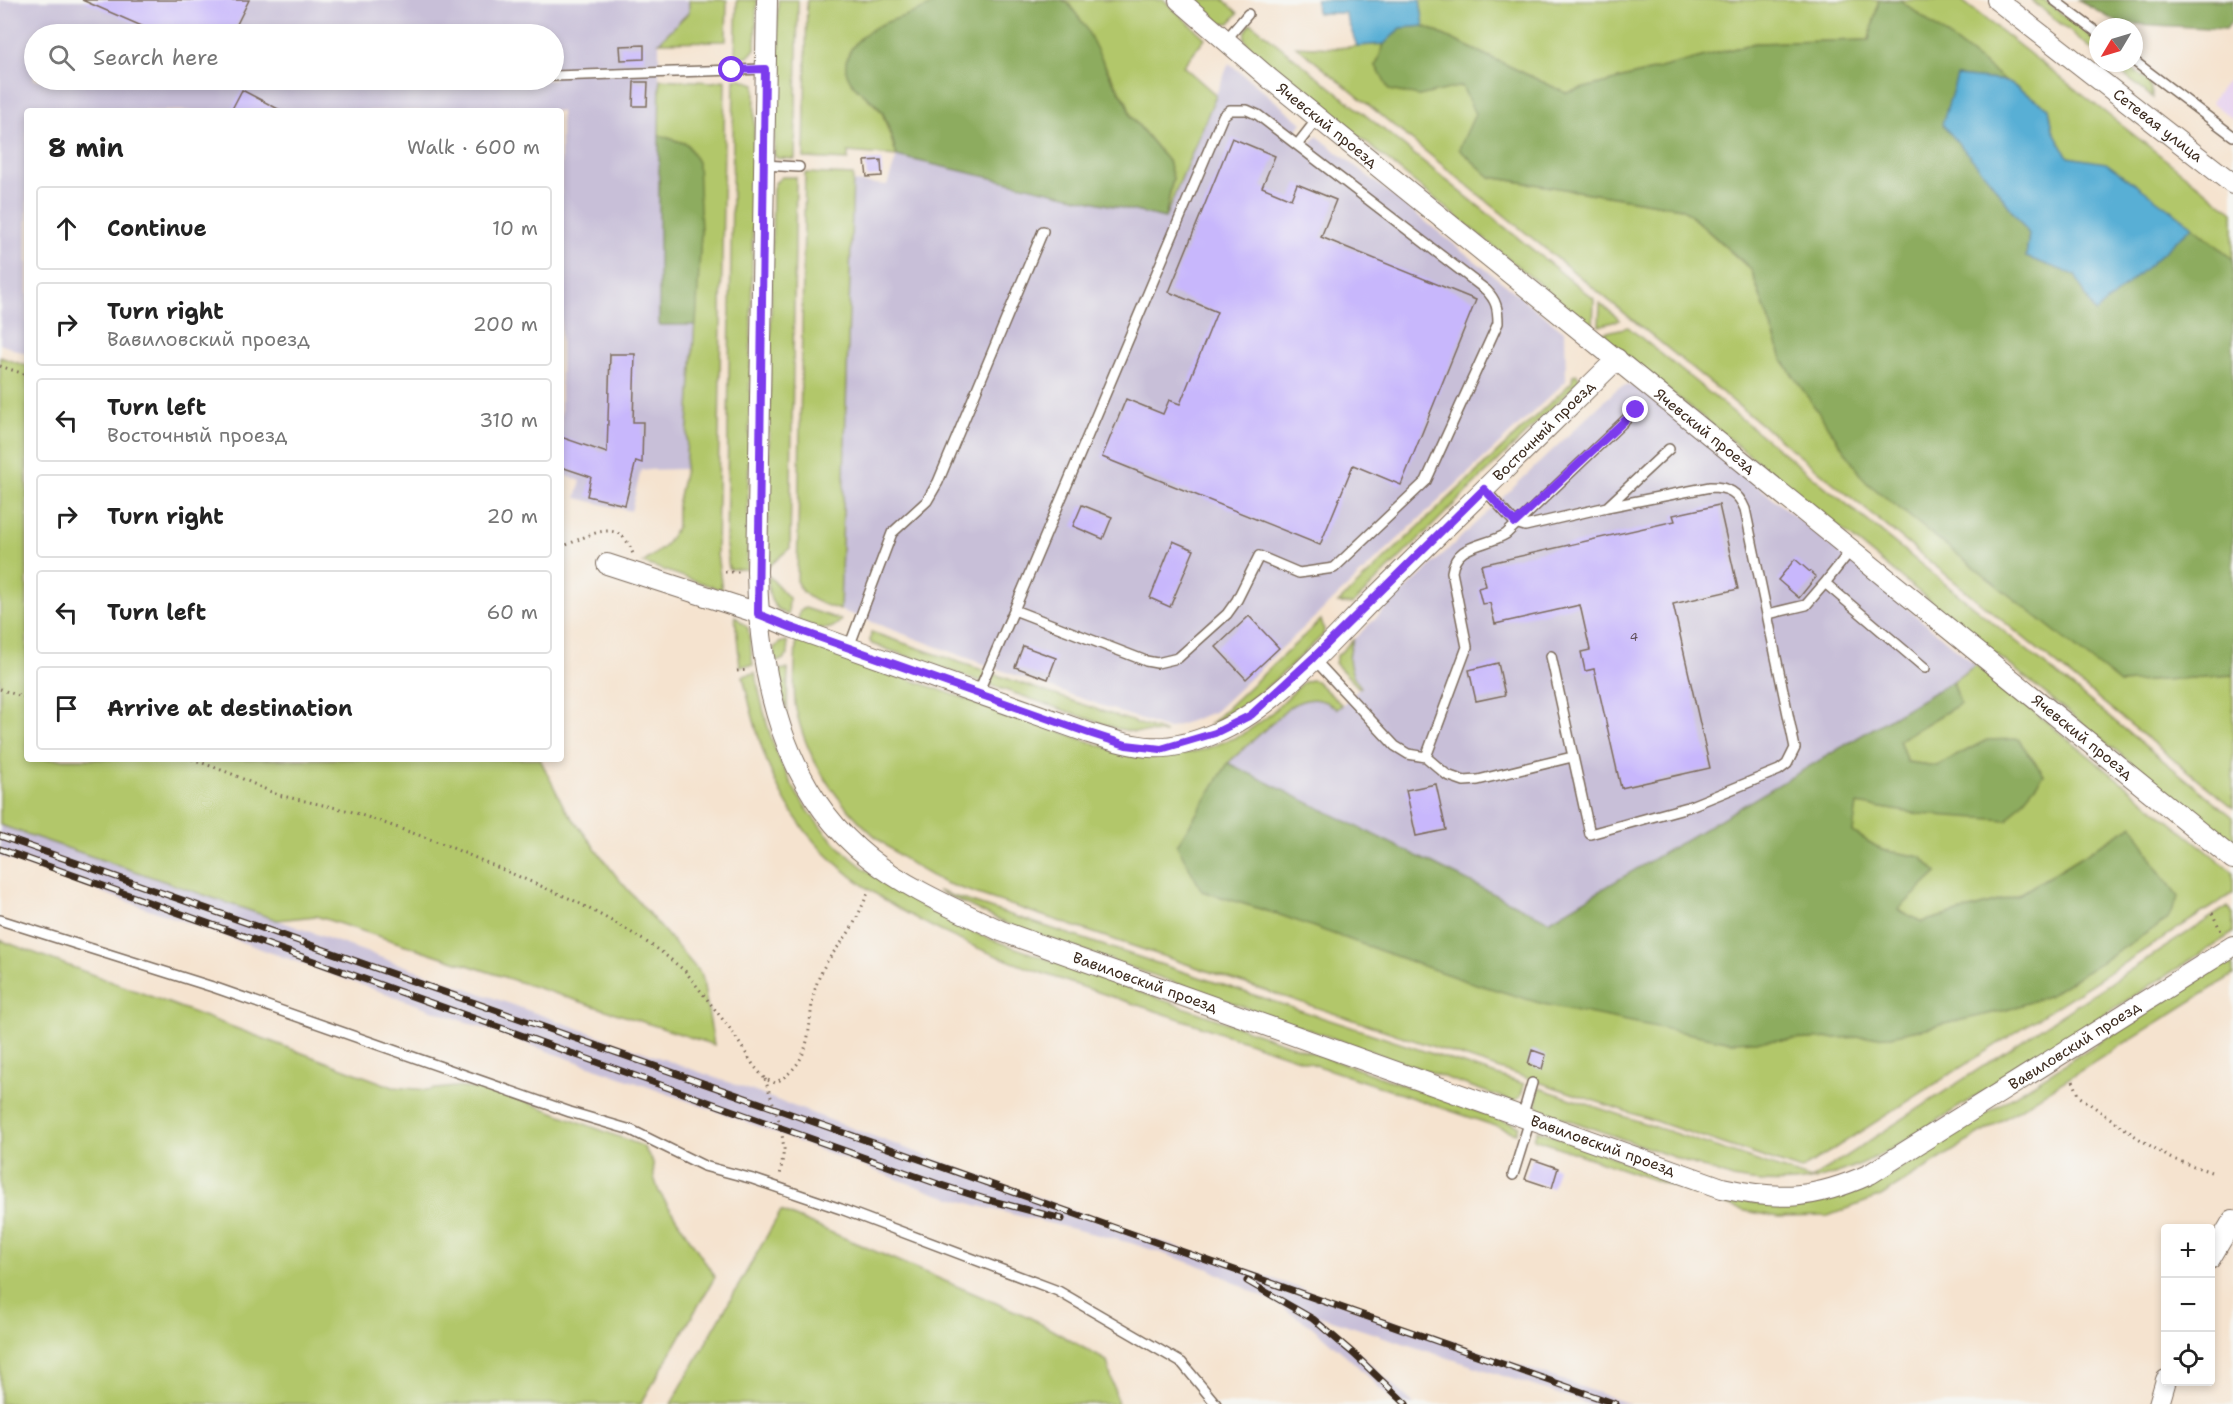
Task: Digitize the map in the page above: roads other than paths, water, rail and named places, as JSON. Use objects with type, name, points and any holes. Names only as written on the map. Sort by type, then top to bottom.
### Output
[{"type":"street","name":"Вавиловский проезд","points":[[767,0],[758,614],[765,668],[775,713],[792,760],[816,802],[841,832],[869,858],[907,885],[1001,931],[1722,1188],[1780,1197],[1830,1190],[1870,1174],[2233,946]]},
{"type":"street","name":"Ячевский проезд","points":[[1179,0],[1318,118],[2233,859]]},
{"type":"street","name":"Сетевая улица","points":[[1997,0],[2233,184]]},
{"type":"street","name":"Восточный проезд","points":[[607,564],[758,614],[1117,742],[1161,749],[1215,733],[1251,715],[1313,658],[1617,359]]},
{"type":"street","points":[[2215,1252],[2233,1220]]},
{"type":"street","points":[[2159,1404],[2164,1386]]},
{"type":"lane","points":[[2054,0],[2089,26]]},
{"type":"lane","points":[[1225,41],[1248,14]]},
{"type":"lane","points":[[2143,68],[2233,136]]},
{"type":"lane","points":[[564,76],[765,69]]},
{"type":"lane","points":[[978,693],[1223,116],[1230,110],[1247,110],[1258,115],[1495,299],[1498,323],[1426,481],[1334,568],[1299,573],[1259,556],[1237,600],[1227,614],[1178,658],[1168,662],[1146,661],[1014,610]]},
{"type":"lane","points":[[1297,145],[1318,118]]},
{"type":"lane","points":[[764,165],[799,167]]},
{"type":"lane","points":[[849,647],[892,533],[927,501],[938,482],[1043,231]]},
{"type":"lane","points":[[1425,757],[1467,647],[1452,572],[1453,562],[1459,553],[1496,540],[1506,534],[1636,410]]},
{"type":"lane","points":[[1607,507],[1669,449]]},
{"type":"lane","points":[[1484,489],[1515,523],[1525,526],[1710,487],[1724,487],[1734,493],[1741,500],[1744,509],[1795,748],[1787,764],[1779,770],[1688,807],[1590,834],[1551,656]]},
{"type":"lane","points":[[1768,614],[1806,605],[1851,550]]},
{"type":"lane","points":[[1825,583],[1925,668]]},
{"type":"lane","points":[[1313,658],[1395,746],[1408,754],[1425,757],[1447,775],[1464,781],[1478,780],[1572,757]]},
{"type":"lane","points":[[0,920],[216,988],[570,1112],[631,1130],[704,1166],[753,1179],[841,1209],[1058,1291],[1182,1364],[1216,1404]]},
{"type":"lane","points":[[1513,1175],[1532,1083]]},
{"type":"water","points":[[1316,0],[1420,0],[1424,26],[1401,28],[1384,44],[1357,46],[1345,13],[1317,13]]},
{"type":"water","points":[[1957,76],[2006,81],[2049,108],[2053,130],[2068,157],[2106,163],[2193,226],[2095,313],[2075,275],[2026,257],[2029,234],[1990,180],[1942,124]]},
{"type":"railway","points":[[0,836],[1616,1404]]},
{"type":"railway","points":[[0,849],[938,1184],[1062,1219]]},
{"type":"railway","points":[[1247,1281],[1313,1319],[1354,1354],[1406,1404]]}]
